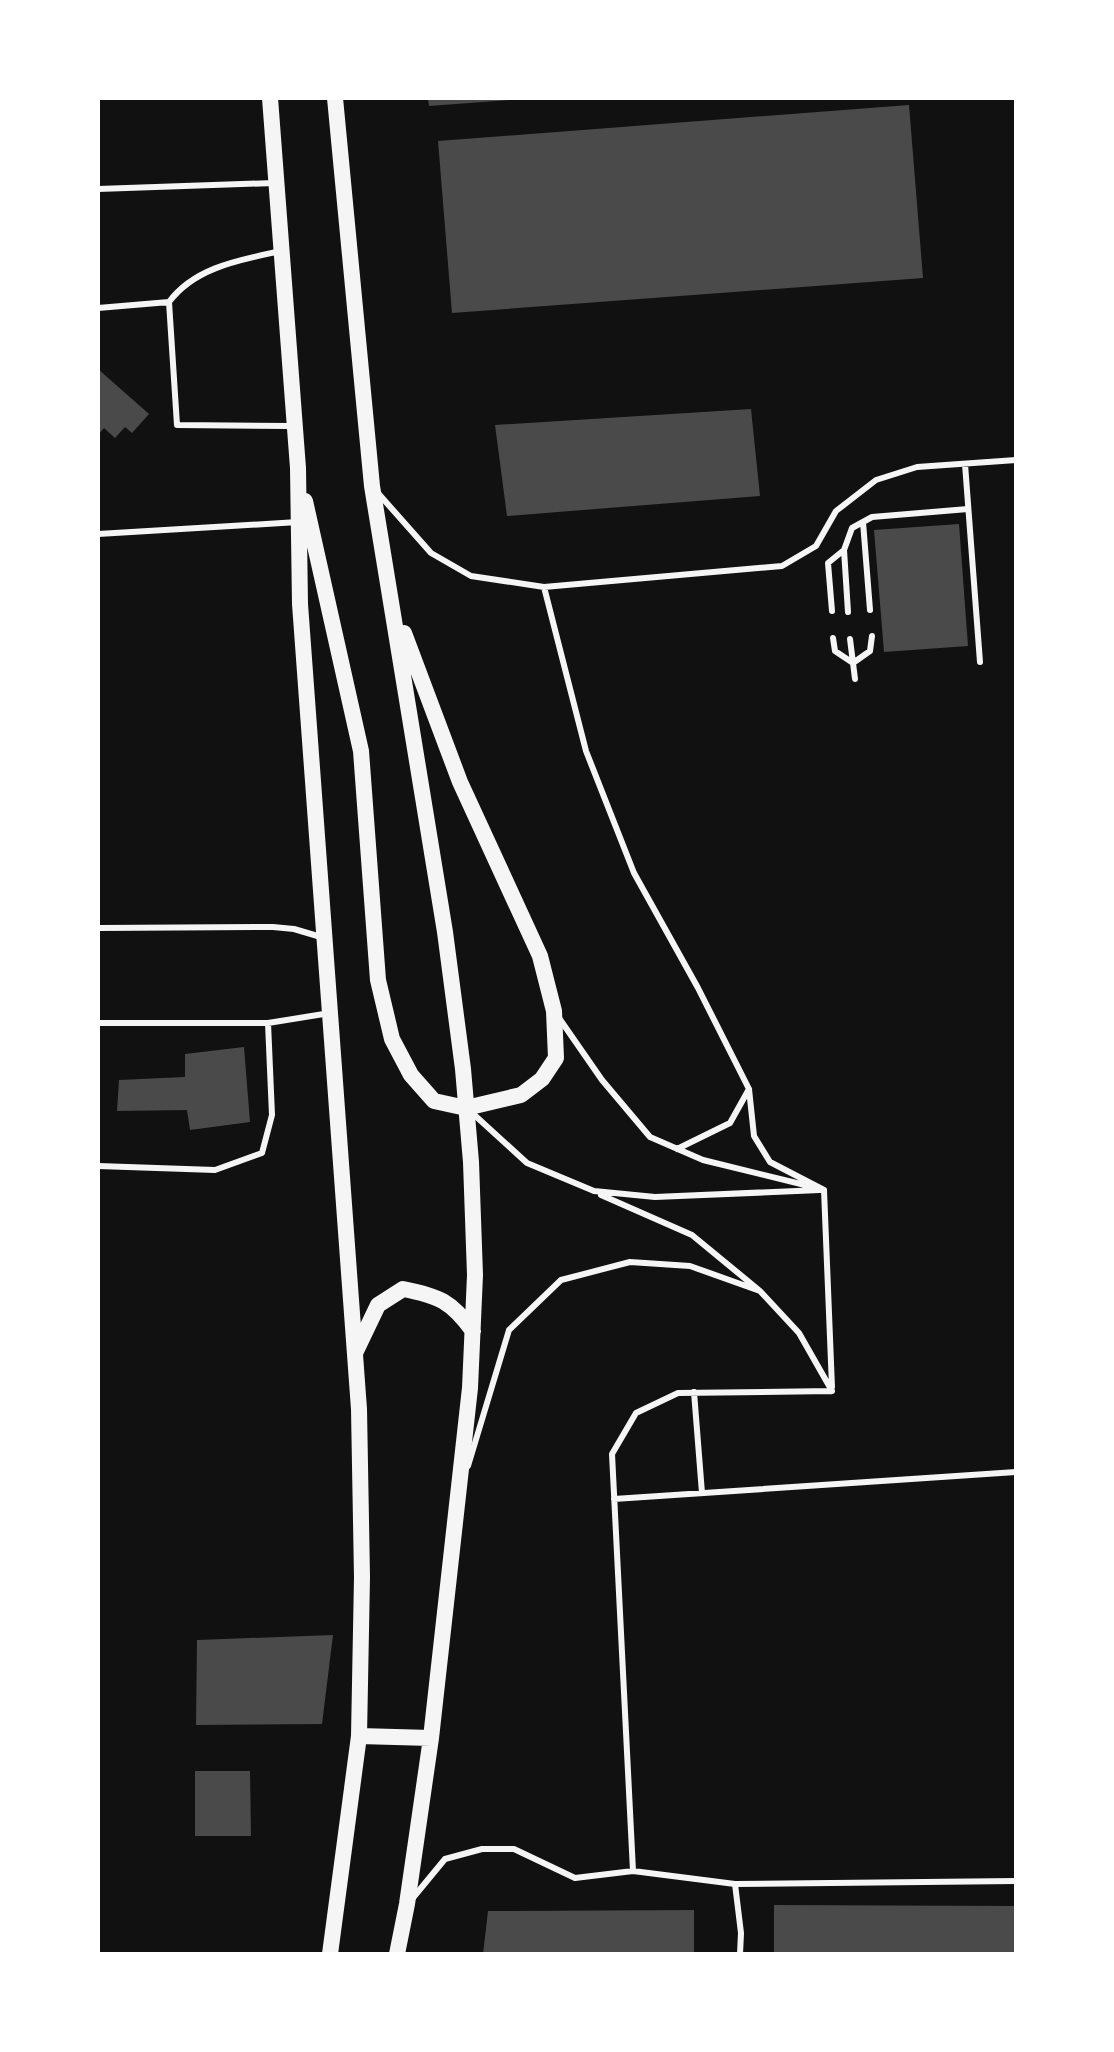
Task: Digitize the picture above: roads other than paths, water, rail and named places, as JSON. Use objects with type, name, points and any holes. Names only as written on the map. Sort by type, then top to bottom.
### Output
[{"type":"main road","points":[[270,98],[298,468],[300,604],[359,1409],[362,1577],[359,1736],[330,1954]]},
{"type":"main road","points":[[335,98],[372,486],[445,932],[466,1108],[474,1246],[470,1388],[458,1500],[431,1738],[397,1954]]},
{"type":"main road","points":[[298,468],[361,751],[378,980],[392,1039],[411,1075],[434,1101],[466,1108],[521,1095],[542,1079],[556,1058],[554,1011],[540,956],[460,782],[390,594]]},
{"type":"main road","points":[[355,1355],[378,1305],[403,1289],[433,1294],[456,1308],[473,1331]]},
{"type":"main road","points":[[359,1736],[431,1738]]},
{"type":"lane","points":[[98,189],[275,183]]},
{"type":"lane","points":[[281,251],[221,264],[179,289],[169,302],[177,425],[294,427]]},
{"type":"lane","points":[[98,308],[169,302]]},
{"type":"lane","points":[[372,486],[431,553],[471,576],[544,587],[782,566],[816,546],[836,511],[876,480],[917,467],[1016,460]]},
{"type":"lane","points":[[965,464],[980,662]]},
{"type":"lane","points":[[848,612],[844,550],[852,528],[872,517],[968,509]]},
{"type":"lane","points":[[98,534],[298,522]]},
{"type":"lane","points":[[863,522],[870,610]]},
{"type":"lane","points":[[832,611],[828,563],[844,550]]},
{"type":"lane","points":[[544,587],[586,751],[634,873],[698,988],[749,1089],[754,1136],[770,1162],[824,1190]]},
{"type":"lane","points":[[853,663],[870,651],[872,636]]},
{"type":"lane","points":[[833,638],[835,651],[853,663]]},
{"type":"lane","points":[[850,639],[855,679]]},
{"type":"lane","points":[[98,928],[273,927],[294,929],[324,938]]},
{"type":"lane","points":[[554,1011],[602,1080],[650,1137],[703,1160],[824,1190]]},
{"type":"lane","points":[[98,1023],[268,1023],[330,1013]]},
{"type":"lane","points":[[98,1166],[215,1170],[262,1153],[272,1115],[268,1023]]},
{"type":"lane","points":[[677,1149],[730,1123],[749,1089]]},
{"type":"lane","points":[[466,1108],[527,1163],[692,1235],[760,1291],[799,1333],[832,1391]]},
{"type":"lane","points":[[594,1191],[655,1197],[824,1190]]},
{"type":"lane","points":[[824,1190],[832,1391]]},
{"type":"lane","points":[[458,1500],[509,1330],[561,1280],[630,1262],[690,1266],[760,1291]]},
{"type":"lane","points":[[633,1871],[612,1454],[636,1413],[678,1393],[832,1391]]},
{"type":"lane","points":[[694,1392],[702,1493]]},
{"type":"lane","points":[[614,1499],[1016,1472]]},
{"type":"lane","points":[[407,1904],[445,1859],[482,1849],[514,1849],[575,1878],[633,1871],[735,1884],[1016,1881]]},
{"type":"lane","points":[[735,1884],[741,1933],[740,1954]]}]
